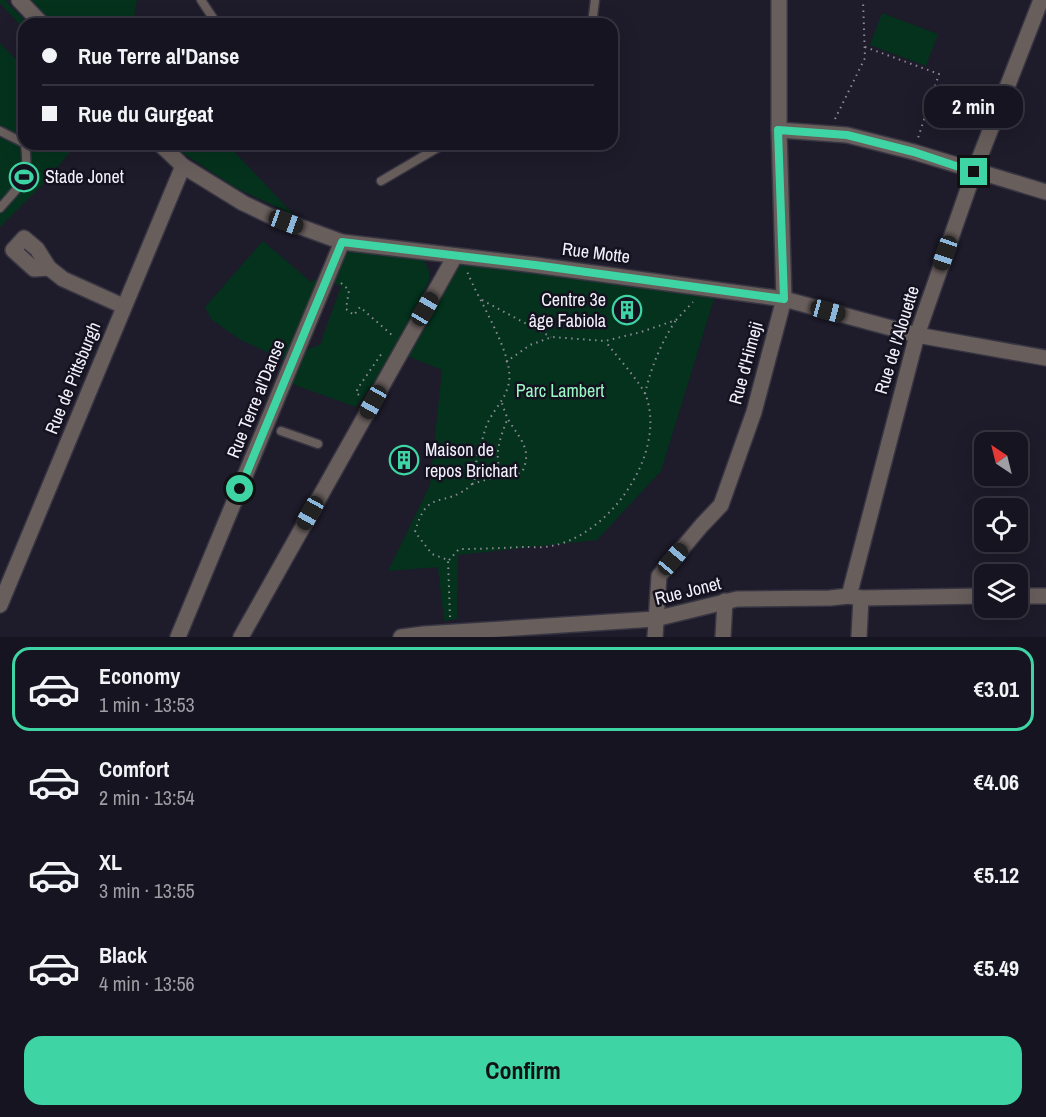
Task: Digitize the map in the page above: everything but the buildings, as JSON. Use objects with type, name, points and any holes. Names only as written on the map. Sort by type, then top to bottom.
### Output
[{"type":"street","points":[[19,0],[36,18]]},
{"type":"street","name":"Rue d'Himeji","points":[[655,637],[659,576],[721,506],[754,412],[784,299],[778,130],[779,0]]},
{"type":"street","name":"Rue de l'Alouette","points":[[859,637],[855,597],[917,334],[974,172],[1041,0]]},
{"type":"street","points":[[778,130],[828,133],[914,152],[1046,192]]},
{"type":"street","name":"Rue Motte","points":[[166,150],[183,166],[243,203],[268,215],[342,242],[784,299],[917,334],[1046,358]]},
{"type":"street","name":"Rue de Pittsburgh","points":[[0,605],[183,166]]},
{"type":"street","name":"Rue Terre al'Danse","points":[[178,637],[274,428],[342,242]]},
{"type":"street","points":[[241,637],[405,345],[459,256]]},
{"type":"street","points":[[49,268],[63,279],[123,306]]},
{"type":"street","points":[[1028,596],[1046,596]]},
{"type":"street","name":"Rue Jonet","points":[[402,637],[655,619],[746,599],[974,597]]},
{"type":"street","points":[[723,637],[725,602]]},
{"type":"lane","points":[[201,0],[213,18]]},
{"type":"lane","points":[[593,18],[595,0]]},
{"type":"lane","points":[[0,131],[18,141]]},
{"type":"lane","points":[[0,208],[24,181],[26,150]]},
{"type":"lane","points":[[381,181],[434,150]]},
{"type":"lane","points":[[274,428],[318,444]]},
{"type":"path","points":[[828,133],[865,58],[863,0]]},
{"type":"path","points":[[865,47],[939,74],[914,152]]},
{"type":"path","points":[[448,560],[432,554],[415,532],[419,517],[429,502],[455,496],[472,484],[484,480],[502,475],[513,476],[522,472],[527,462],[521,438],[507,419],[502,402],[510,380],[506,362],[482,300],[459,256]]},
{"type":"path","points":[[328,277],[340,282],[349,290],[346,309],[354,315],[360,307],[405,345]]},
{"type":"path","points":[[645,394],[650,371],[666,334],[706,288]]},
{"type":"path","points":[[482,300],[552,337],[605,341],[676,320]]},
{"type":"path","points":[[506,362],[530,345],[552,337]]},
{"type":"path","points":[[451,632],[448,560],[459,549],[551,546],[577,538],[598,524],[633,481],[645,458],[650,415],[645,394],[605,341]]},
{"type":"path","points":[[472,484],[477,475],[477,457],[486,423],[496,405],[502,402]]},
{"type":"path","points":[[502,475],[497,464],[499,438],[507,419]]},
{"type":"green space","points":[[0,0],[5,0],[22,18],[18,18],[18,22],[0,3]]},
{"type":"green space","points":[[31,0],[137,0],[134,18],[48,18]]},
{"type":"green space","points":[[882,13],[938,34],[926,66],[870,45]]},
{"type":"green space","name":"Stade Jonet","points":[[0,43],[18,62],[18,150],[72,150],[42,185],[0,227]]},
{"type":"green space","points":[[178,150],[233,150],[294,215],[236,188]]},
{"type":"green space","points":[[263,241],[311,282],[317,280],[290,352],[284,360],[239,339],[212,320],[205,307]]},
{"type":"green space","points":[[345,248],[424,260],[429,271],[429,281],[389,362],[356,407],[295,385],[283,384],[302,351],[320,345],[341,286],[329,282]]},
{"type":"green space","name":"Parc Lambert","points":[[455,256],[717,289],[661,471],[597,540],[458,555],[457,619],[444,621],[438,567],[388,571],[430,485],[442,370],[400,353]]},
{"type":"place","name":"Stade Jonet","points":[[24,177]]},
{"type":"place","name":"Centre 3e âge Fabiola","points":[[627,310]]},
{"type":"place","name":"Maison de repos Brichart","points":[[404,460]]},
{"type":"route","points":[[240,489],[342,242],[657,280],[784,299],[778,130],[847,135],[914,152],[974,172]]}]
